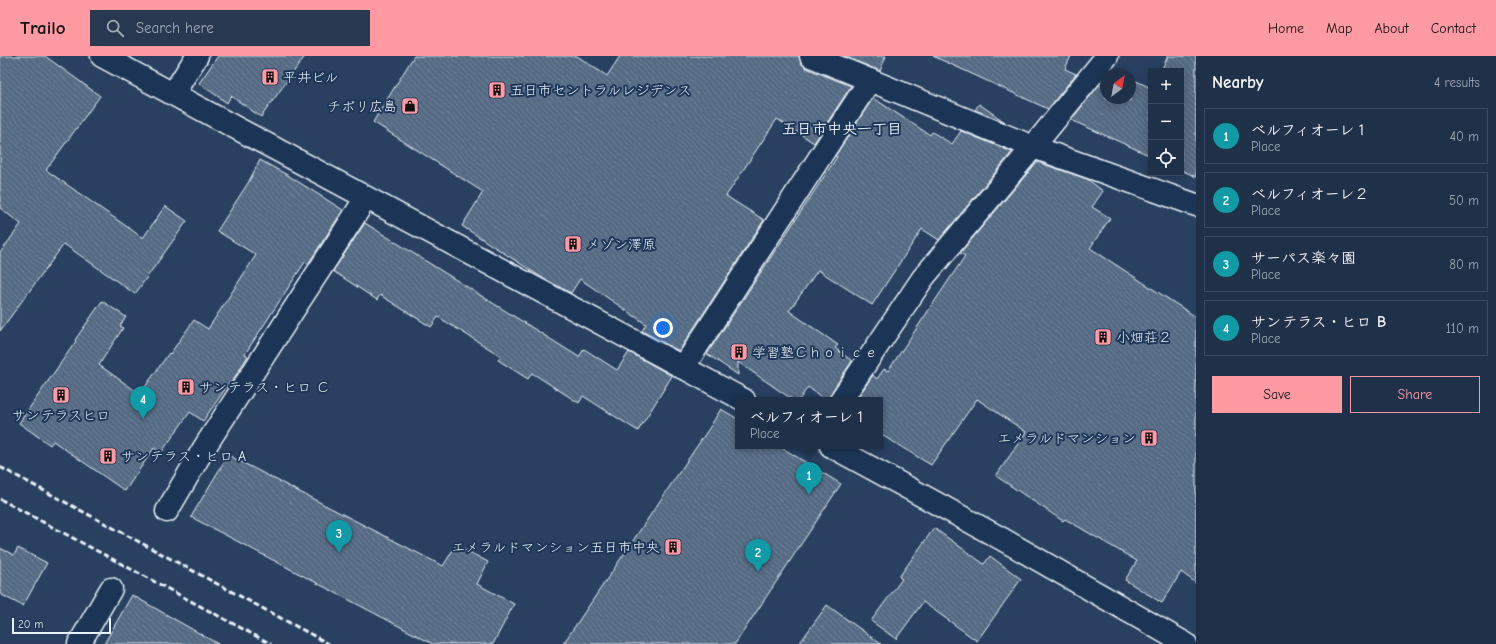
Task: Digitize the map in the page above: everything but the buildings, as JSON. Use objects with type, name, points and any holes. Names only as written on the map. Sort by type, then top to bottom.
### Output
[{"type":"street","points":[[102,56],[738,397]]},
{"type":"street","points":[[173,94],[197,56]]},
{"type":"street","points":[[811,56],[1033,146],[1196,205]]},
{"type":"street","points":[[843,397],[923,278],[1107,56]]},
{"type":"street","points":[[683,368],[870,80]]},
{"type":"street","points":[[167,511],[204,448],[366,198]]},
{"type":"street","points":[[836,449],[995,536],[1186,644]]},
{"type":"street","points":[[79,644],[111,589]]},
{"type":"railway","points":[[0,467],[329,644]]},
{"type":"railway","points":[[0,499],[271,644]]},
{"type":"place","name":"平井ビル","points":[[270,77]]},
{"type":"place","name":"五日市セントラルレジデンス","points":[[497,90]]},
{"type":"place","name":"チボリ広島","points":[[410,106]]},
{"type":"place","name":"メゾン澤原","points":[[573,244]]},
{"type":"place","name":"小畑荘２","points":[[1103,337]]},
{"type":"place","name":"学習塾Ｃｈｏｉｃｅ","points":[[739,352]]},
{"type":"place","name":"サンテラス・ヒロ Ｃ","points":[[186,387]]},
{"type":"place","name":"サンテラスヒロ","points":[[61,395]]},
{"type":"place","name":"サンテラス・ヒロ B","points":[[143,419]]},
{"type":"place","name":"エメラルドマンション","points":[[1149,438]]},
{"type":"place","name":"サンテラス・ヒロ A","points":[[108,456]]},
{"type":"place","name":"ベルフィオーレ１","points":[[809,495]]},
{"type":"place","name":"エメラルドマンション五日市中央","points":[[673,547]]},
{"type":"place","name":"サーパス楽々園","points":[[339,553]]},
{"type":"place","name":"ベルフィオーレ２","points":[[758,572]]},
{"type":"district","name":"五日市中央一丁目","points":[[842,129]]}]
